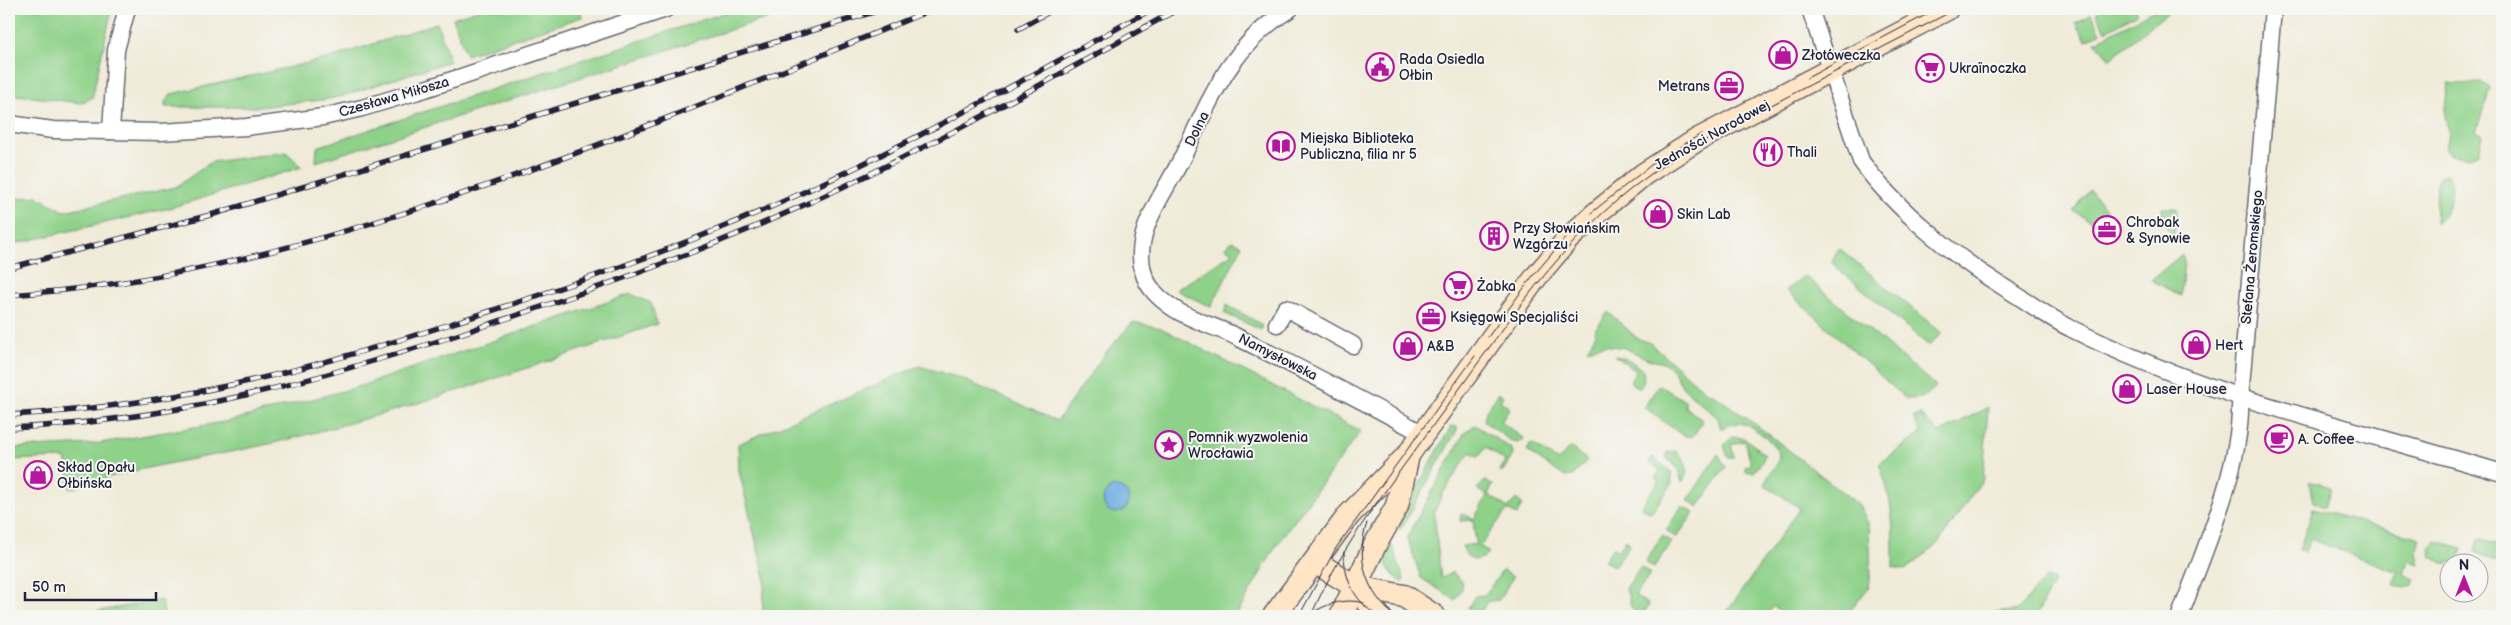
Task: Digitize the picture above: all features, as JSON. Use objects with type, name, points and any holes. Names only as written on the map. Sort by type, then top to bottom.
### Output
[{"type":"street","points":[[111,131],[116,50],[127,9]]},
{"type":"street","name":"Czesława Miłosza","points":[[9,124],[53,130],[206,130],[323,117],[362,108],[666,9]]},
{"type":"street","name":"Dolna","points":[[1142,271],[1141,254],[1144,236],[1154,210],[1172,179],[1225,71],[1246,43],[1290,9]]},
{"type":"street","points":[[1810,9],[1861,161],[1931,235],[1973,268],[2071,329],[2160,369],[2240,398],[2502,473]]},
{"type":"street","name":"Jedności Narodowej","points":[[1274,616],[1349,515],[1408,455],[1536,277],[1568,239],[1593,216],[1644,174],[1696,140],[1947,9]]},
{"type":"street","name":"Stefana Żeromskiego","points":[[2180,616],[2222,502],[2241,423],[2240,398],[2273,9]]},
{"type":"street","name":"Namysłowska","points":[[1142,271],[1149,286],[1159,298],[1175,310],[1264,350],[1377,408],[1423,434]]},
{"type":"street","points":[[1277,324],[1286,308],[1353,345]]},
{"type":"street","name":"Jedności Narodowej","points":[[1341,616],[1375,545],[1397,506],[1408,455]]},
{"type":"street","points":[[1315,562],[1356,587],[1379,616]]},
{"type":"street","points":[[1356,587],[1404,596],[1434,616]]},
{"type":"green space","points":[[9,9],[112,9],[92,98],[80,103],[9,94]]},
{"type":"green space","points":[[480,9],[580,9],[582,17],[466,55],[453,18]]},
{"type":"green space","points":[[736,9],[804,9],[752,23],[316,162],[317,147]]},
{"type":"green space","points":[[2103,9],[2136,9],[2138,13],[2106,31],[2096,13]]},
{"type":"green space","points":[[2156,9],[2172,9],[2110,59],[2095,42]]},
{"type":"green space","points":[[2091,14],[2101,33],[2086,40],[2076,23]]},
{"type":"green space","points":[[437,23],[450,61],[343,96],[258,107],[165,107],[165,102],[171,94],[330,58]]},
{"type":"green space","points":[[2482,83],[2490,88],[2476,132],[2483,135],[2479,153],[2471,158],[2451,155],[2446,149],[2449,132],[2445,108],[2448,84]]},
{"type":"green space","points":[[286,152],[302,167],[170,208],[9,245],[9,199],[36,196],[64,211],[176,187],[211,162]]},
{"type":"green space","points":[[2447,174],[2452,186],[2450,201],[2444,215],[2435,223],[2437,184],[2439,178]]},
{"type":"green space","points":[[2090,190],[2107,210],[2099,226],[2073,211]]},
{"type":"green space","points":[[2162,208],[2177,208],[2174,237],[2162,221]]},
{"type":"green space","points":[[1233,241],[1242,246],[1211,307],[1176,290],[1233,253],[1225,247]]},
{"type":"green space","points":[[1839,248],[1942,333],[1929,346],[1834,265],[1832,262]]},
{"type":"green space","points":[[2181,255],[2184,258],[2181,296],[2151,280]]},
{"type":"green space","points":[[1805,276],[1936,386],[1922,397],[1914,399],[1905,398],[1786,290]]},
{"type":"green space","points":[[631,294],[651,303],[657,324],[477,385],[340,426],[266,445],[125,473],[70,489],[65,458],[9,460],[9,448],[94,444],[230,421],[354,388]]},
{"type":"green space","points":[[1227,305],[1259,323],[1263,328],[1261,330],[1224,313]]},
{"type":"green space","points":[[1608,312],[1637,338],[1650,343],[1705,391],[1713,394],[1759,427],[1859,505],[1869,525],[1871,573],[1869,587],[1846,616],[1785,616],[1774,606],[1765,616],[1724,616],[1800,508],[1765,485],[1779,457],[1775,448],[1760,433],[1741,423],[1732,424],[1721,429],[1718,418],[1683,388],[1674,372],[1665,363],[1650,360],[1625,348],[1604,345],[1587,349],[1596,334],[1594,331]]},
{"type":"green space","points":[[1133,322],[1161,328],[1361,431],[1276,546],[1236,616],[762,616],[765,578],[739,471],[738,444],[919,366],[960,378],[1057,421],[1107,351]]},
{"type":"green space","points":[[1614,355],[1629,360],[1643,370],[1644,381],[1639,389],[1630,382],[1636,371]]},
{"type":"green space","points":[[1659,385],[1685,401],[1685,407],[1702,420],[1702,423],[1692,437],[1682,435],[1644,407]]},
{"type":"green space","points":[[1499,393],[1503,396],[1500,401],[1510,408],[1501,422],[1524,439],[1519,443],[1512,442],[1484,421],[1486,411]]},
{"type":"green space","points":[[1988,407],[1983,479],[1937,545],[1905,570],[1893,567],[1893,527],[1890,503],[1879,464],[1921,433],[1913,418],[1920,414],[1939,433]]},
{"type":"green space","points":[[1475,425],[1512,449],[1513,455],[1503,471],[1500,471],[1505,461],[1486,447],[1479,457],[1470,452],[1443,493],[1434,513],[1441,579],[1452,572],[1461,580],[1462,589],[1455,600],[1421,578],[1407,537],[1465,432]]},
{"type":"green space","points":[[1451,426],[1457,427],[1457,430],[1401,529],[1397,530],[1396,527]]},
{"type":"green space","points":[[1733,436],[1746,439],[1765,455],[1754,472],[1746,472],[1745,467],[1751,465],[1745,441],[1731,444],[1734,457],[1728,457],[1724,445]]},
{"type":"green space","points":[[1531,443],[1558,461],[1570,447],[1587,460],[1573,476],[1565,477],[1527,451]]},
{"type":"green space","points":[[1676,451],[1685,462],[1687,470],[1682,482],[1678,470],[1666,457],[1668,452]]},
{"type":"green space","points":[[1718,454],[1726,467],[1698,507],[1688,500]]},
{"type":"green space","points":[[1653,457],[1671,472],[1672,484],[1651,513],[1641,507],[1659,481],[1655,478],[1660,470],[1649,462]]},
{"type":"green space","points":[[1485,481],[1493,485],[1488,494],[1508,508],[1516,499],[1522,504],[1517,515],[1507,510],[1480,546],[1489,553],[1483,558],[1474,560],[1467,556],[1462,546],[1476,544],[1473,520],[1460,521],[1461,513],[1474,519],[1487,496],[1477,489]]},
{"type":"green space","points":[[2309,481],[2331,487],[2325,507],[2313,503]]},
{"type":"green space","points":[[1682,506],[1694,513],[1676,538],[1666,530]]},
{"type":"green space","points":[[2313,509],[2420,538],[2417,552],[2420,564],[2408,561],[2404,574],[2415,579],[2413,585],[2405,588],[2395,585],[2394,582],[2398,572],[2310,539],[2305,552],[2299,550]]},
{"type":"green space","points":[[1662,536],[1672,542],[1654,568],[1645,562]]},
{"type":"green space","points":[[1626,539],[1630,545],[1614,566],[1604,561],[1613,547],[1618,551]]},
{"type":"green space","points":[[2482,539],[2502,546],[2502,564],[2488,558],[2488,552],[2475,552],[2478,540]]},
{"type":"green space","points":[[2436,541],[2462,548],[2461,552],[2438,552],[2438,560],[2431,557],[2430,549]]},
{"type":"green space","points":[[1387,545],[1393,547],[1404,580],[1402,582],[1387,566],[1385,551]]},
{"type":"green space","points":[[1641,567],[1650,574],[1635,595],[1649,605],[1643,614],[1637,614],[1631,607],[1626,588]]},
{"type":"green space","points":[[1503,570],[1513,577],[1499,600],[1489,601],[1477,616],[1468,608],[1475,596],[1485,595]]},
{"type":"green space","points":[[2046,577],[2055,580],[2036,616],[1974,616],[2018,610]]},
{"type":"green space","points":[[161,600],[165,616],[70,616]]},
{"type":"water","points":[[1116,487],[1126,490],[1129,500],[1126,510],[1116,513],[1106,510],[1103,500],[1106,490]]},
{"type":"tram line","points":[[1807,78],[1937,9]]},
{"type":"tram line","points":[[1311,616],[1338,563],[1369,514],[1511,318],[1561,256],[1618,199],[1664,165],[1719,132],[1956,9]]},
{"type":"tram line","points":[[1591,213],[1651,165],[1701,134]]},
{"type":"tram line","points":[[1488,337],[1532,277],[1566,237]]},
{"type":"tram line","points":[[1299,616],[1336,548],[1475,356]]},
{"type":"tram line","points":[[1367,523],[1362,549],[1366,574],[1370,586],[1377,597],[1395,616]]},
{"type":"tram line","points":[[1344,552],[1344,562],[1352,588],[1363,603],[1378,616]]},
{"type":"tram line","points":[[1312,613],[1337,602],[1351,601],[1364,603]]},
{"type":"tram line","points":[[1343,616],[1371,616]]},
{"type":"railway","points":[[9,268],[214,214],[883,9]]},
{"type":"railway","points":[[9,295],[63,290],[168,275],[269,252],[423,207],[617,138],[933,9]]},
{"type":"railway","points":[[1018,29],[1054,9]]},
{"type":"railway","points":[[9,415],[67,411],[122,404],[177,396],[231,385],[338,358],[535,297],[665,250],[751,216],[839,176],[974,106],[1152,9]]},
{"type":"railway","points":[[9,428],[124,418],[180,409],[291,384],[401,353],[542,307],[626,277],[752,228],[891,164],[987,114],[1178,9]]},
{"type":"place","name":"Złotóweczka","points":[[1783,55]]},
{"type":"place","name":"Rada Osiedla Ołbin","points":[[1380,67]]},
{"type":"place","name":"Ukraïnoczka","points":[[1930,68]]},
{"type":"place","name":"Metrans","points":[[1729,86]]},
{"type":"place","name":"Miejska Biblioteka Publiczna, filia nr 5","points":[[1281,146]]},
{"type":"place","name":"Thali","points":[[1768,152]]},
{"type":"place","name":"Skin Lab","points":[[1658,214]]},
{"type":"place","name":"Chrobak & Synowie","points":[[2107,230]]},
{"type":"place","name":"Przy Słowiańskim Wzgórzu","points":[[1494,236]]},
{"type":"place","name":"Żabka","points":[[1458,286]]},
{"type":"place","name":"Księgowi Specjaliści","points":[[1431,317]]},
{"type":"place","name":"Hert","points":[[2196,345]]},
{"type":"place","name":"A&B","points":[[1408,346]]},
{"type":"place","name":"Laser House","points":[[2127,389]]},
{"type":"place","name":"A. Coffee","points":[[2279,439]]},
{"type":"place","name":"Pomnik wyzwolenia Wrocławia","points":[[1169,445]]},
{"type":"place","name":"Skład Opału Ołbińska","points":[[38,475]]}]
